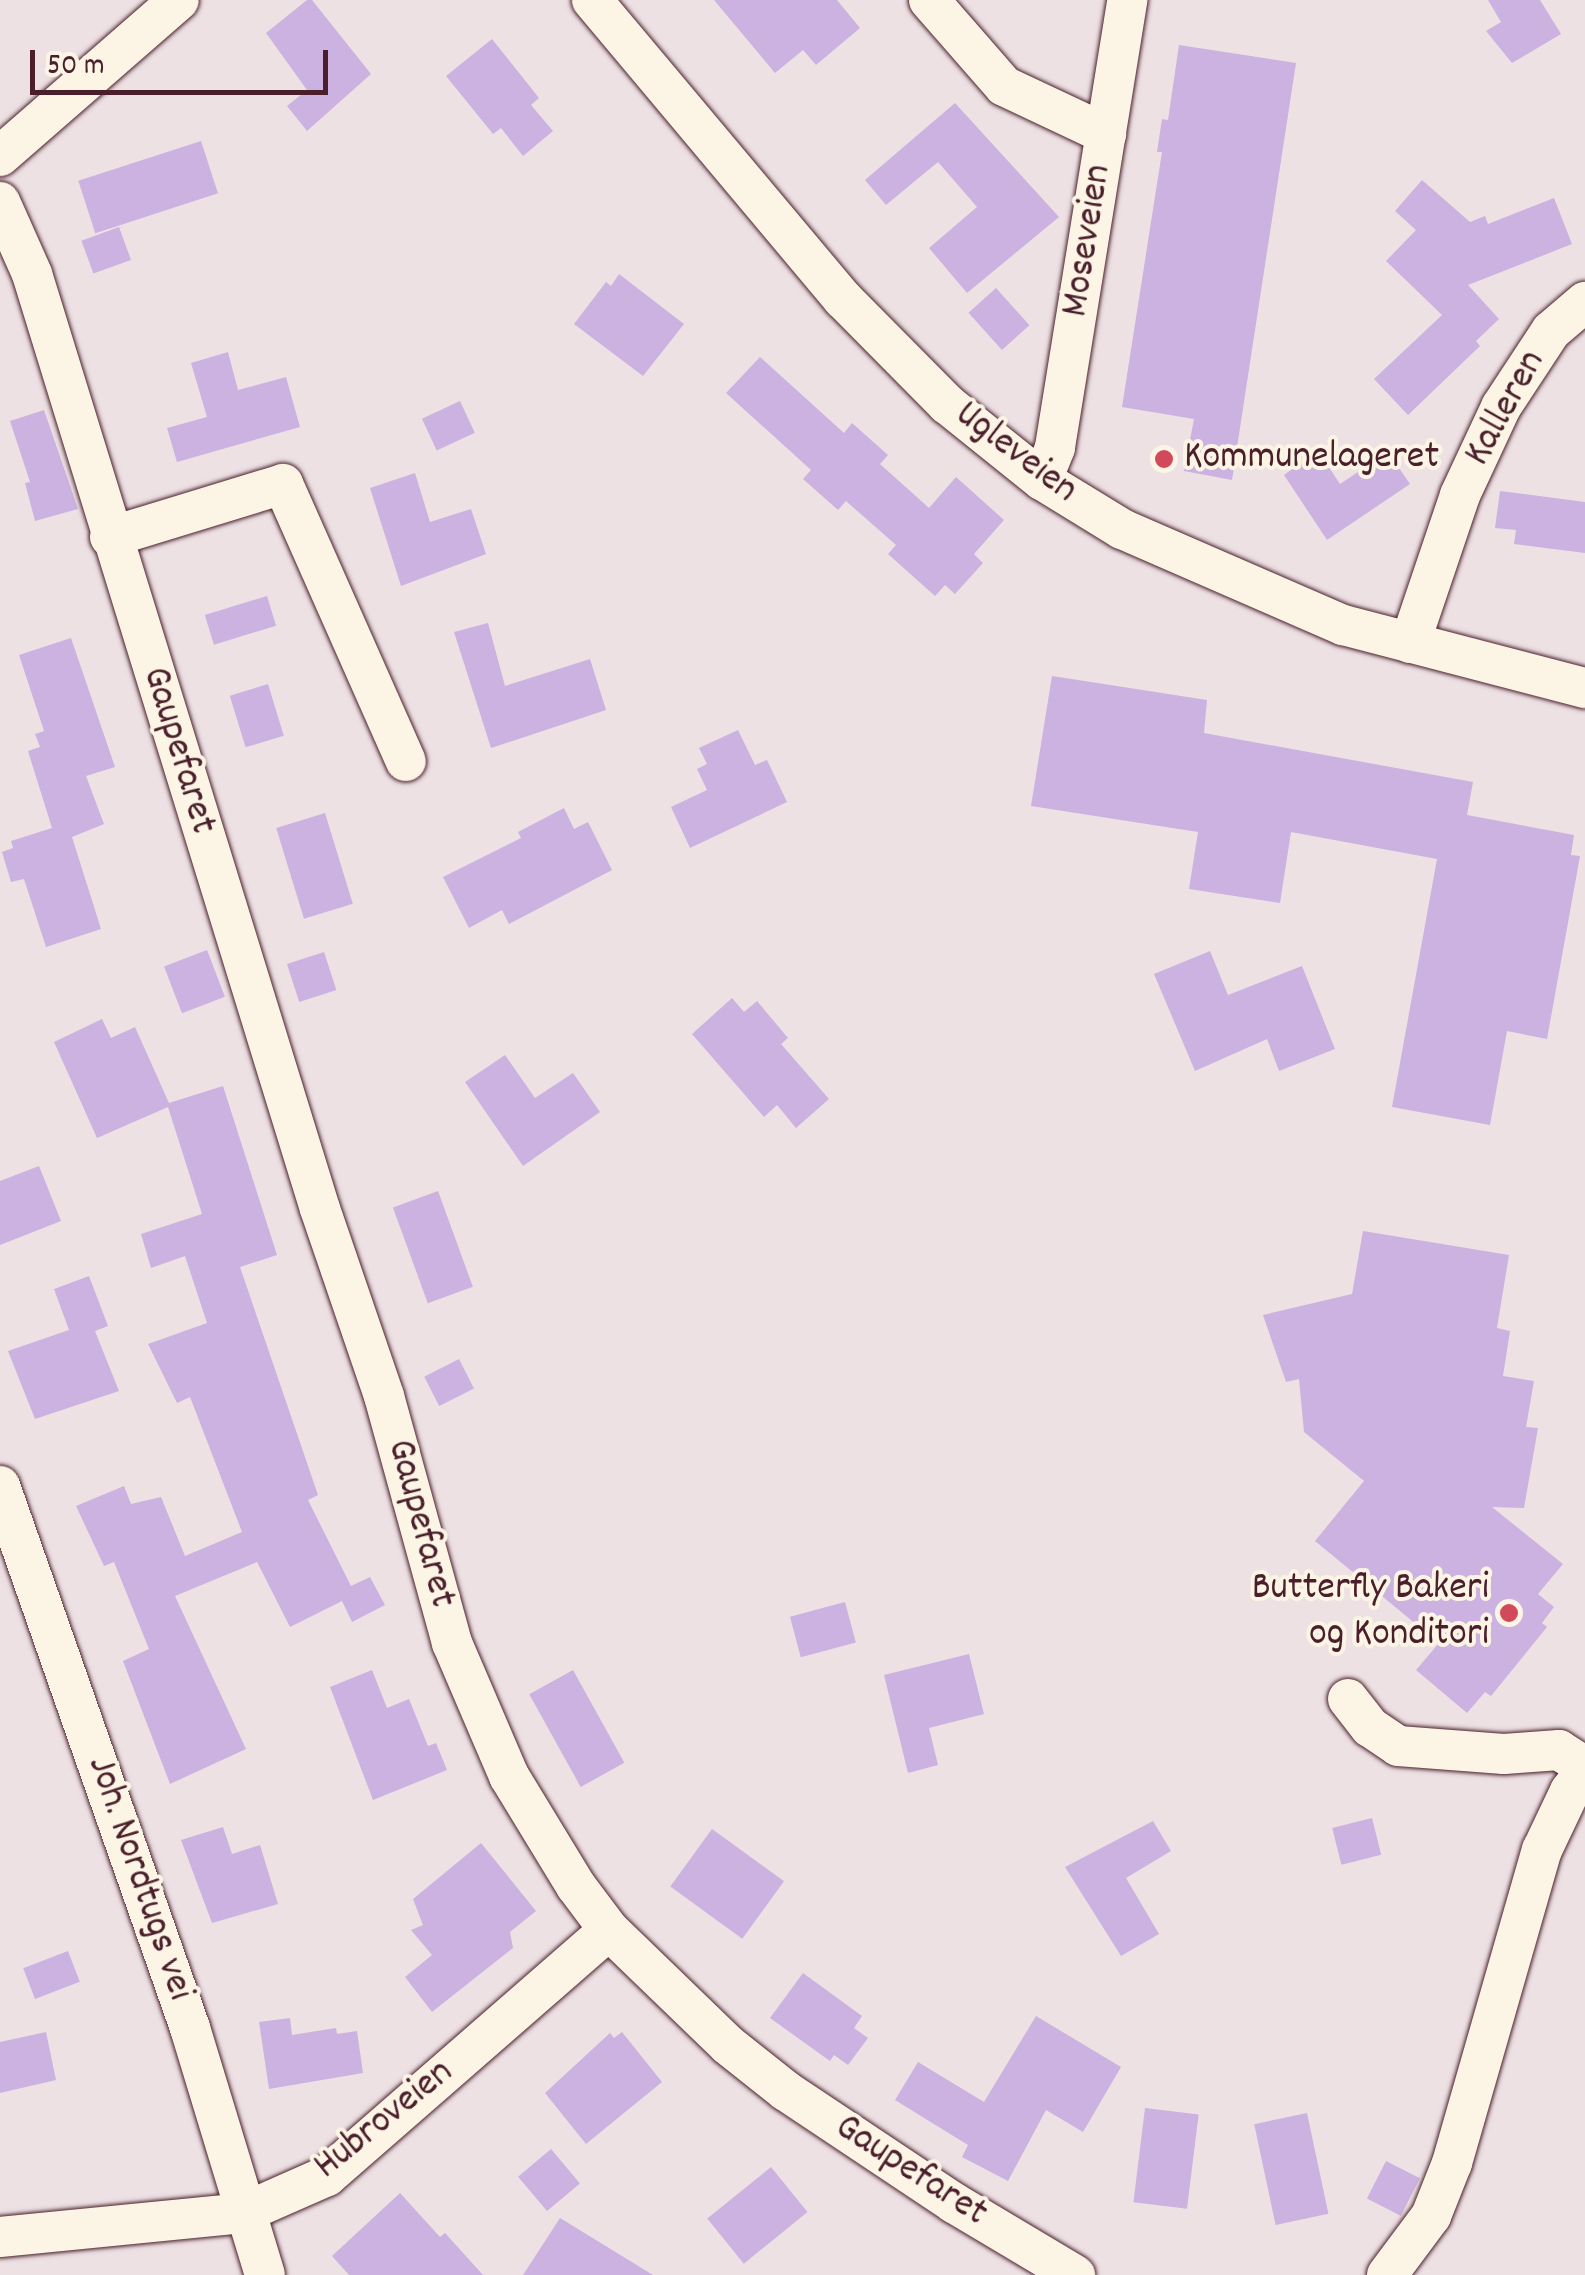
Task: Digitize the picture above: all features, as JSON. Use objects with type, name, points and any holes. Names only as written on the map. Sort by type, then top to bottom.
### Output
[{"type":"street","points":[[0,156],[179,0]]},
{"type":"street","name":"Ugleveien","points":[[592,0],[843,299],[947,404],[1042,480],[1122,528],[1342,625],[1585,688]]},
{"type":"street","points":[[929,0],[1004,86],[1106,134]]},
{"type":"street","name":"Moseveien","points":[[1042,480],[1054,447],[1128,0]]},
{"type":"street","name":"Gaupefaret","points":[[0,202],[32,274],[320,1208],[384,1396],[452,1643],[509,1776],[576,1886],[609,1930],[674,1998],[786,2091],[954,2202],[1075,2275]]},
{"type":"street","name":"Kalleren","points":[[1410,644],[1460,495],[1501,406],[1551,331],[1585,302]]},
{"type":"street","points":[[110,537],[284,484],[406,761]]},
{"type":"street","name":"Joh. Nordtugs vei","points":[[0,1486],[190,2028],[243,2214],[266,2275]]},
{"type":"street","points":[[1348,1698],[1370,1727],[1398,1746],[1504,1754],[1559,1750],[1585,1770],[1570,1791],[1542,1850],[1452,2163],[1430,2216],[1387,2275]]},
{"type":"street","name":"Hubroveien","points":[[0,2236],[243,2214],[327,2176],[609,1930]]},
{"type":"building","points":[[312,0],[371,74],[307,131],[287,106],[307,90],[266,33]]},
{"type":"building","points":[[714,0],[837,0],[860,28],[816,65],[803,50],[775,73]]},
{"type":"building","points":[[1488,0],[1540,0],[1561,34],[1512,63],[1486,31],[1501,22]]},
{"type":"building","points":[[492,39],[539,98],[531,105],[553,131],[523,156],[501,128],[493,134],[446,76]]},
{"type":"building","points":[[1179,45],[1296,63],[1232,480],[1184,471],[1194,419],[1122,407],[1162,152],[1157,152],[1162,119],[1168,120]]},
{"type":"building","points":[[955,103],[1059,217],[967,293],[929,248],[977,207],[938,162],[886,205],[865,180]]},
{"type":"building","points":[[201,141],[218,193],[95,233],[78,181]]},
{"type":"building","points":[[1422,180],[1470,222],[1485,216],[1488,224],[1554,198],[1572,244],[1468,285],[1499,319],[1476,341],[1480,346],[1408,415],[1374,379],[1442,315],[1386,261],[1416,230],[1395,211]]},
{"type":"building","points":[[119,227],[131,260],[93,274],[81,241]]},
{"type":"building","points":[[619,274],[684,324],[643,376],[574,324],[606,282],[611,286]]},
{"type":"building","points":[[996,288],[1029,325],[1002,350],[969,313]]},
{"type":"building","points":[[228,352],[238,390],[286,377],[300,427],[177,462],[167,428],[207,417],[191,363]]},
{"type":"building","points":[[760,357],[844,433],[852,423],[888,455],[880,464],[929,508],[956,477],[1004,520],[974,554],[983,563],[955,594],[945,585],[935,596],[888,554],[896,545],[846,501],[838,510],[803,479],[811,470],[726,393]]},
{"type":"building","points":[[460,401],[475,433],[437,450],[422,419]]},
{"type":"building","points":[[44,410],[78,509],[35,521],[25,483],[30,482],[10,421]]},
{"type":"building","points":[[1388,452],[1410,484],[1327,540],[1284,475],[1309,457],[1322,457],[1340,484]]},
{"type":"building","points":[[415,473],[430,522],[471,509],[486,554],[401,586],[370,488]]},
{"type":"building","points":[[1500,491],[1585,502],[1585,553],[1514,544],[1516,530],[1495,528]]},
{"type":"building","points":[[267,596],[276,626],[214,645],[205,615]]},
{"type":"building","points":[[488,623],[505,686],[590,659],[606,710],[491,748],[454,632]]},
{"type":"building","points":[[71,638],[115,767],[86,776],[104,824],[72,837],[101,929],[46,947],[24,879],[11,882],[2,852],[13,848],[11,841],[52,828],[28,751],[40,747],[35,734],[44,731],[19,655]]},
{"type":"building","points":[[1052,676],[1207,700],[1204,733],[1473,782],[1467,815],[1574,835],[1571,855],[1580,856],[1547,1039],[1507,1031],[1490,1125],[1392,1107],[1437,859],[1291,832],[1280,903],[1189,889],[1198,832],[1031,806]]},
{"type":"building","points":[[268,684],[284,736],[246,747],[230,696]]},
{"type":"building","points":[[738,730],[755,765],[767,760],[787,802],[690,848],[671,807],[707,790],[697,769],[707,764],[699,748]]},
{"type":"building","points":[[564,808],[574,829],[588,822],[612,870],[509,924],[502,910],[469,928],[443,877],[521,838],[518,832]]},
{"type":"building","points":[[325,813],[353,904],[304,919],[276,828]]},
{"type":"building","points":[[207,950],[225,997],[182,1013],[164,966]]},
{"type":"building","points":[[1210,951],[1228,995],[1302,966],[1335,1049],[1279,1071],[1267,1039],[1195,1071],[1154,974]]},
{"type":"building","points":[[324,952],[336,990],[299,1002],[287,964]]},
{"type":"building","points":[[732,998],[744,1012],[757,1001],[788,1038],[781,1044],[829,1099],[796,1128],[777,1105],[764,1117],[692,1034]]},
{"type":"building","points":[[102,1019],[111,1038],[135,1027],[169,1103],[223,1086],[277,1255],[240,1267],[318,1495],[308,1500],[351,1586],[370,1577],[385,1605],[352,1622],[342,1601],[290,1627],[257,1562],[175,1596],[246,1749],[170,1784],[123,1661],[149,1649],[114,1562],[104,1566],[76,1506],[124,1486],[131,1504],[161,1497],[185,1556],[242,1532],[190,1397],[177,1403],[148,1344],[207,1323],[185,1256],[151,1268],[141,1234],[202,1214],[168,1107],[97,1138],[54,1042]]},
{"type":"building","points":[[505,1055],[535,1098],[573,1073],[600,1112],[523,1166],[465,1082]]},
{"type":"building","points":[[39,1166],[61,1221],[0,1245],[0,1181]]},
{"type":"building","points":[[438,1191],[473,1287],[428,1303],[393,1207]]},
{"type":"building","points":[[1363,1231],[1509,1255],[1497,1328],[1510,1331],[1503,1376],[1534,1381],[1526,1427],[1538,1428],[1524,1508],[1492,1507],[1563,1564],[1538,1594],[1554,1607],[1542,1623],[1547,1627],[1491,1696],[1485,1692],[1467,1713],[1416,1670],[1439,1643],[1315,1541],[1364,1481],[1304,1432],[1299,1379],[1286,1382],[1263,1315],[1352,1294]]},
{"type":"building","points":[[89,1276],[108,1326],[95,1331],[119,1391],[35,1419],[8,1351],[69,1330],[54,1289]]},
{"type":"building","points":[[459,1359],[474,1388],[439,1406],[424,1377]]},
{"type":"building","points":[[845,1602],[856,1643],[801,1657],[790,1617]]},
{"type":"building","points":[[969,1654],[984,1714],[929,1728],[938,1765],[908,1773],[884,1675]]},
{"type":"building","points":[[372,1670],[387,1708],[409,1699],[428,1746],[436,1743],[447,1770],[373,1800],[330,1687]]},
{"type":"building","points":[[573,1670],[624,1763],[581,1787],[529,1694]]},
{"type":"building","points":[[1372,1818],[1381,1855],[1341,1865],[1332,1828]]},
{"type":"building","points":[[1153,1821],[1171,1851],[1126,1878],[1159,1934],[1121,1956],[1065,1867]]},
{"type":"building","points":[[223,1827],[232,1854],[260,1845],[278,1904],[212,1923],[181,1840]]},
{"type":"building","points":[[712,1829],[784,1881],[742,1939],[670,1886]]},
{"type":"building","points":[[481,1843],[536,1911],[510,1932],[513,1948],[432,2012],[405,1977],[432,1955],[411,1930],[423,1925],[413,1899]]},
{"type":"building","points":[[68,1951],[80,1982],[35,1999],[23,1968]]},
{"type":"building","points":[[803,1973],[862,2016],[854,2028],[868,2038],[848,2065],[834,2055],[830,2061],[770,2018]]},
{"type":"building","points":[[1036,2016],[1121,2067],[1083,2132],[1046,2110],[1008,2181],[962,2157],[968,2145],[895,2100],[918,2062],[984,2102]]},
{"type":"building","points":[[290,2018],[292,2035],[336,2028],[337,2034],[357,2031],[363,2073],[269,2089],[259,2022]]},
{"type":"building","points":[[46,2032],[56,2080],[0,2093],[0,2042]]},
{"type":"building","points":[[622,2032],[662,2082],[586,2144],[545,2093],[610,2033],[614,2038]]},
{"type":"building","points":[[1145,2108],[1199,2115],[1187,2209],[1133,2202]]},
{"type":"building","points":[[1307,2113],[1328,2214],[1276,2225],[1254,2124]]},
{"type":"building","points":[[551,2149],[580,2183],[547,2211],[518,2177]]},
{"type":"building","points":[[1386,2161],[1420,2178],[1401,2216],[1367,2198]]},
{"type":"building","points":[[771,2167],[808,2212],[744,2264],[707,2219]]},
{"type":"building","points":[[400,2193],[440,2237],[445,2233],[483,2275],[349,2275],[332,2256]]},
{"type":"building","points":[[560,2218],[653,2275],[523,2275]]},
{"type":"place","name":"Kommunelageret","points":[[1164,459]]},
{"type":"place","name":"Butterfly Bakeri og Konditori","points":[[1509,1613]]}]
